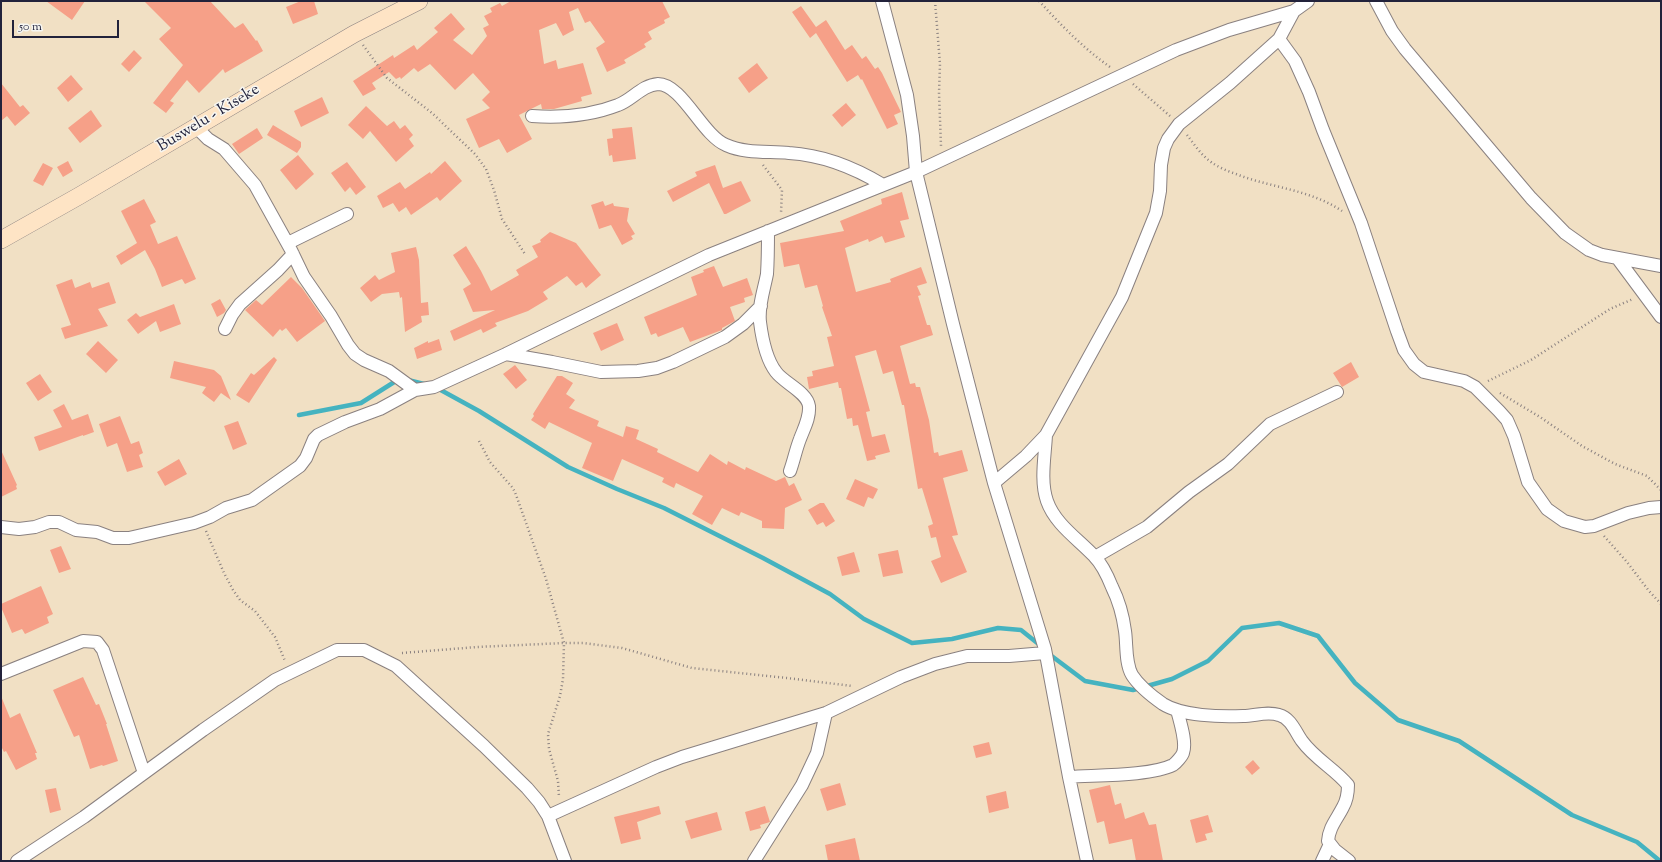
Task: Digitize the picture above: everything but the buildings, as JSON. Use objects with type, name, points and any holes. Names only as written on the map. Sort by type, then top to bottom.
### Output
[{"type":"main road","name":"Buswelu - Kiseke","points":[[1,240],[354,34],[419,1]]},
{"type":"street","points":[[882,1],[907,94],[916,172],[994,483],[1046,656],[1069,778],[1087,861]]},
{"type":"street","points":[[1,527],[19,529],[35,527],[49,522],[59,522],[76,530],[98,532],[113,538],[129,538],[173,528],[210,517],[226,508],[252,500],[292,473],[306,458],[314,439],[318,435],[345,422],[380,409],[415,390],[434,387],[506,354],[709,255],[916,172],[1189,45],[1229,30],[1294,11],[1308,1]]},
{"type":"street","points":[[1376,1],[1392,31],[1405,49],[1531,198],[1565,232],[1589,250],[1618,259],[1661,266]]},
{"type":"street","points":[[994,483],[1026,456],[1046,435],[1122,297],[1156,213],[1160,191],[1161,165],[1164,148],[1179,124],[1230,83],[1279,39],[1294,11]]},
{"type":"street","points":[[1279,39],[1295,61],[1309,92],[1361,222],[1404,350],[1414,364],[1424,372],[1457,379],[1475,387],[1507,420],[1514,436],[1528,482],[1548,509],[1564,521],[1573,525],[1585,527],[1594,526],[1628,513],[1661,507]]},
{"type":"street","points":[[532,116],[554,118],[589,114],[620,105],[645,88],[661,84],[669,87],[677,93],[709,133],[722,143],[733,148],[751,152],[807,154],[863,173],[883,185]]},
{"type":"street","points":[[196,127],[208,139],[224,149],[255,185],[291,248],[304,277],[355,354],[364,360],[389,371],[415,390]]},
{"type":"street","points":[[225,329],[240,304],[278,270],[291,248],[347,214]]},
{"type":"street","points":[[768,231],[769,253],[760,306],[760,321],[771,364],[784,380],[802,393],[807,400],[809,407],[807,419],[790,471]]},
{"type":"street","points":[[1618,259],[1661,317]]},
{"type":"street","points":[[506,354],[601,372],[638,371],[657,368],[725,337],[743,324],[760,306]]},
{"type":"street","points":[[1095,557],[1147,527],[1189,492],[1228,464],[1270,424],[1337,392]]},
{"type":"street","points":[[1046,435],[1044,479],[1045,494],[1048,503],[1060,522],[1095,557],[1112,586],[1118,600],[1132,675],[1148,692],[1164,704],[1177,710],[1204,714],[1244,716],[1278,714],[1286,719],[1307,747],[1343,778],[1348,785],[1347,795],[1343,807],[1334,820],[1328,834],[1328,841],[1349,861]]},
{"type":"street","points":[[1,674],[83,641],[97,642],[103,650],[144,773]]},
{"type":"street","points":[[17,861],[84,817],[275,680],[337,650],[364,650],[396,666],[484,746],[530,791],[540,802],[548,816],[565,861]]},
{"type":"street","points":[[548,816],[656,767],[682,757],[826,713],[901,677],[922,669],[967,656],[1046,656]]},
{"type":"street","points":[[1069,778],[1141,772],[1161,769],[1174,764],[1183,753],[1183,736],[1177,710]]},
{"type":"street","points":[[754,861],[802,785],[809,771],[817,753],[826,713]]},
{"type":"street","points":[[1322,861],[1330,844]]},
{"type":"path","points":[[935,1],[940,64],[939,93],[942,160]]},
{"type":"path","points":[[1039,1],[1053,17],[1086,48],[1123,75],[1179,124],[1211,163],[1225,170],[1260,182],[1309,194],[1324,200],[1361,222]]},
{"type":"path","points":[[354,34],[387,78],[432,113],[475,154],[486,169],[502,219],[524,254]]},
{"type":"path","points":[[751,152],[782,190],[780,214],[782,226]]},
{"type":"path","points":[[1475,387],[1531,360],[1610,309],[1644,294]]},
{"type":"path","points":[[1475,387],[1509,397],[1582,446],[1615,464],[1647,476],[1661,490]]},
{"type":"path","points":[[479,441],[490,462],[512,487],[546,579],[564,643],[563,679],[560,696],[548,734],[558,781],[559,798],[564,809]]},
{"type":"path","points":[[201,520],[233,590],[240,600],[255,611],[275,637],[289,673]]},
{"type":"path","points":[[1594,526],[1616,549],[1649,592],[1661,604]]},
{"type":"path","points":[[377,657],[430,650],[583,643],[622,648],[681,666],[699,669],[787,678],[836,685],[880,688]]},
{"type":"waterway","points":[[299,415],[361,403],[399,379]]},
{"type":"waterway","points":[[408,380],[424,384]]},
{"type":"waterway","points":[[437,388],[479,411],[568,467],[664,508],[763,558],[830,594],[864,619],[912,643],[952,639],[998,628],[1021,630],[1041,646]]},
{"type":"waterway","points":[[1049,654],[1085,681],[1133,690],[1172,679],[1208,661],[1242,628],[1279,623],[1318,636],[1355,683],[1398,720],[1459,741],[1572,815],[1637,842],[1660,861]]}]
